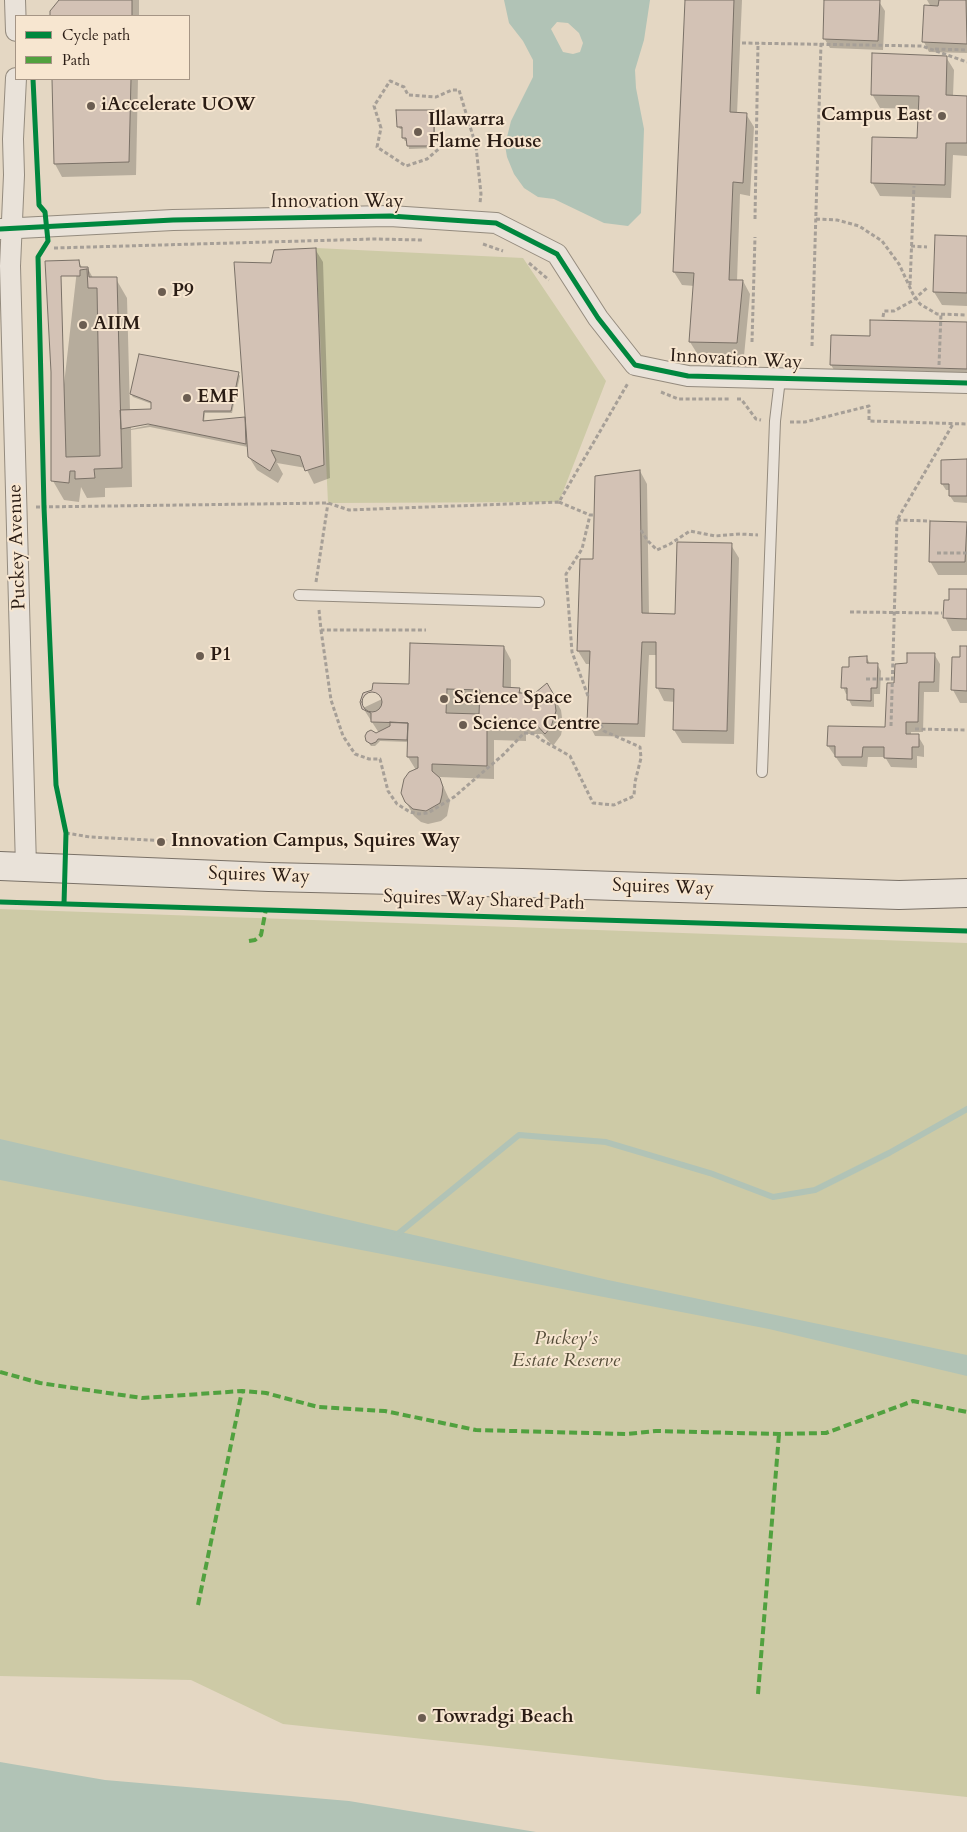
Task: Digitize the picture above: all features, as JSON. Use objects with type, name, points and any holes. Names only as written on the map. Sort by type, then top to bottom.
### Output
[{"type":"main road","name":"Squires Way","points":[[13,867],[269,877],[532,883],[889,895],[967,893]]},
{"type":"street","points":[[15,0],[15,15]]},
{"type":"street","name":"Puckey Avenue","points":[[13,867],[17,508],[10,266],[6,229],[14,175],[13,139],[16,80]]},
{"type":"street","name":"Innovation Way","points":[[6,229],[173,220],[390,216],[496,223],[557,254],[598,318],[635,366],[688,376],[967,383]]},
{"type":"lane","points":[[762,772],[775,421],[780,379]]},
{"type":"lane","points":[[300,595],[539,602]]},
{"type":"path","points":[[742,43],[901,44],[931,48],[967,62]]},
{"type":"path","points":[[755,219],[758,43]]},
{"type":"path","points":[[812,346],[821,44]]},
{"type":"path","points":[[931,48],[967,50]]},
{"type":"path","points":[[476,146],[442,146],[427,159],[406,166],[377,147],[381,128],[374,106],[390,81],[404,87],[408,95],[436,96],[452,90],[459,90],[476,146],[481,194],[477,222],[477,241],[505,252]]},
{"type":"path","points":[[910,286],[914,186]]},
{"type":"path","points":[[816,219],[837,220],[859,226],[882,241],[899,264],[915,298],[920,304],[937,314],[967,314]]},
{"type":"path","points":[[43,249],[48,241],[47,228]]},
{"type":"path","points":[[752,342],[755,237]]},
{"type":"path","points":[[43,249],[374,239],[430,240]]},
{"type":"path","points":[[912,246],[928,247]]},
{"type":"path","points":[[523,258],[550,281]]},
{"type":"path","points":[[883,316],[884,311],[894,311],[927,288]]},
{"type":"path","points":[[939,365],[940,314]]},
{"type":"path","points":[[559,502],[629,381]]},
{"type":"path","points":[[654,390],[678,399],[742,399],[756,419],[805,422],[869,406],[869,421],[967,424]]},
{"type":"path","points":[[891,726],[897,520],[953,424]]},
{"type":"path","points":[[44,497],[45,516]]},
{"type":"path","points":[[17,508],[328,503],[349,510],[559,502],[592,515],[582,549],[566,574],[572,652],[588,696]]},
{"type":"path","points":[[897,520],[930,521]]},
{"type":"path","points":[[641,530],[647,540],[657,550],[690,531],[715,536],[740,534],[771,536]]},
{"type":"path","points":[[937,553],[967,553]]},
{"type":"path","points":[[850,612],[942,613]]},
{"type":"path","points":[[321,630],[331,700],[343,736],[355,754],[369,759],[380,760],[388,792],[397,804],[410,812],[428,813],[454,797],[504,754],[524,733],[535,734],[540,739],[570,756],[593,803],[614,805],[634,796],[635,782],[641,758],[640,747],[604,731],[600,723]]},
{"type":"path","points":[[866,679],[892,679]]},
{"type":"path","points":[[915,729],[967,730]]},
{"type":"path","points":[[64,823],[66,833],[66,869]]},
{"type":"path","points":[[66,833],[90,837],[168,841]]},
{"type":"green space","points":[[316,248],[523,258],[606,381],[559,502],[328,503]]},
{"type":"green space","name":"Puckey's Estate Reserve","points":[[0,909],[967,943],[967,1797],[283,1724],[191,1680],[0,1676]]},
{"type":"shaded area","points":[[504,0],[650,0],[644,40],[635,70],[636,88],[644,129],[641,213],[628,226],[604,223],[554,199],[538,197],[524,188],[514,174],[507,157],[505,145],[511,121],[533,77],[533,60],[523,41],[509,23]],"holes":[[[557,22],[568,23],[579,33],[583,43],[580,52],[573,54],[563,52],[551,29]]]},
{"type":"shaded area","points":[[0,1139],[608,1280],[967,1355],[967,1376],[769,1329],[0,1180]]},
{"type":"shaded area","points":[[0,1762],[105,1780],[349,1801],[536,1832],[0,1832]]},
{"type":"building","points":[[59,0],[132,0],[132,15],[50,15],[50,11]]},
{"type":"building","points":[[685,0],[734,0],[730,112],[747,113],[743,183],[733,182],[729,280],[743,280],[737,343],[689,342],[694,273],[673,272]]},
{"type":"building","points":[[824,0],[880,0],[878,41],[823,39]]},
{"type":"building","points":[[939,0],[966,0],[967,44],[922,42],[924,5],[938,6]]},
{"type":"building","name":"Campus East","points":[[872,53],[947,56],[946,95],[967,96],[967,143],[946,143],[945,185],[871,183],[872,137],[917,138],[919,96],[871,95]]},
{"type":"building","name":"iAccelerate UOW","points":[[52,80],[131,80],[129,162],[54,164]]},
{"type":"building","name":"Illawarra Flame House","points":[[396,110],[440,110],[441,124],[434,124],[434,146],[407,146],[406,138],[402,138],[402,127],[397,127]]},
{"type":"building","points":[[935,235],[967,236],[967,293],[933,292]]},
{"type":"building","points":[[316,248],[324,465],[305,471],[300,456],[271,450],[276,460],[270,471],[248,457],[234,262],[271,263],[274,250]]},
{"type":"building","name":"AIIM","points":[[79,260],[80,267],[88,267],[89,277],[117,277],[122,468],[94,469],[95,478],[75,479],[75,471],[70,471],[69,483],[51,481],[51,372],[45,261]]},
{"type":"building","points":[[87,269],[88,288],[97,288],[100,456],[66,457],[61,276],[80,276],[80,270]]},
{"type":"building","points":[[870,320],[967,322],[967,369],[830,365],[831,335],[870,336]]},
{"type":"building","name":"EMF","points":[[139,354],[239,372],[231,411],[204,411],[203,421],[245,417],[246,444],[148,424],[121,429],[120,410],[151,409],[151,402],[130,394]]},
{"type":"building","points":[[967,459],[967,496],[949,496],[949,484],[941,484],[941,460]]},
{"type":"building","points":[[640,470],[642,613],[675,614],[677,542],[732,543],[727,731],[673,730],[674,689],[656,688],[656,642],[642,642],[638,724],[587,723],[590,651],[577,651],[580,559],[593,559],[595,476]]},
{"type":"building","points":[[930,521],[967,522],[965,562],[929,562]]},
{"type":"building","points":[[949,589],[967,589],[967,619],[943,618],[944,600],[949,600]]},
{"type":"building","name":"Science Centre","points":[[410,643],[504,646],[503,687],[520,688],[519,693],[535,693],[547,683],[554,695],[556,711],[551,727],[545,734],[533,721],[519,721],[519,728],[487,727],[487,766],[432,764],[432,771],[440,778],[443,787],[442,795],[440,803],[426,811],[413,809],[405,802],[401,793],[404,779],[409,772],[418,768],[418,757],[407,757],[408,723],[371,722],[371,713],[362,709],[360,702],[363,693],[372,690],[373,683],[409,684]]},
{"type":"building","points":[[960,646],[967,646],[967,691],[951,690],[952,657],[960,657]]},
{"type":"building","points":[[907,653],[935,653],[934,682],[919,682],[918,722],[906,722],[906,734],[919,734],[919,747],[912,747],[912,759],[884,758],[884,747],[863,747],[862,757],[835,757],[835,746],[827,746],[828,726],[885,727],[887,683],[894,683],[895,664],[907,663]]},
{"type":"building","points":[[867,656],[867,663],[878,663],[877,688],[871,688],[871,701],[847,700],[847,688],[841,688],[842,667],[849,667],[849,657]]},
{"type":"building","points":[[447,689],[480,690],[479,714],[446,713]]},
{"type":"building","points":[[372,692],[379,695],[382,702],[379,709],[372,712],[365,709],[362,702],[365,695]]},
{"type":"building","points":[[390,722],[408,723],[407,740],[378,739],[371,744],[366,741],[365,736],[367,732],[371,730],[376,733],[390,726]]},
{"type":"waterway","points":[[394,1237],[519,1135],[606,1142],[710,1173],[773,1197],[815,1190],[889,1153],[967,1109]]},
{"type":"marked path","points":[[249,941],[255,940],[261,935],[266,909]]},
{"type":"marked path","points":[[0,1372],[40,1383],[142,1398],[242,1391],[266,1393],[318,1407],[385,1411],[476,1430],[626,1434],[656,1431],[779,1434],[826,1433],[913,1401],[967,1412]]},
{"type":"marked path","points":[[198,1605],[242,1391]]},
{"type":"marked path","points":[[758,1694],[779,1434]]},
{"type":"cycle path","points":[[33,80],[39,205],[45,212],[48,241],[38,257],[44,507],[56,785],[66,833],[64,904]]},
{"type":"cycle path","points":[[0,229],[173,220],[390,216],[496,223],[557,254],[598,318],[635,365],[688,376],[967,383]]},
{"type":"cycle path","name":"Squires Way Shared Path","points":[[0,902],[967,931]]},
{"type":"place","name":"iAccelerate UOW","points":[[91,106]]},
{"type":"place","name":"Campus East","points":[[942,116]]},
{"type":"place","name":"Illawarra Flame House","points":[[418,132]]},
{"type":"place","name":"P9","points":[[162,292]]},
{"type":"place","name":"AIIM","points":[[83,325]]},
{"type":"place","name":"EMF","points":[[187,398]]},
{"type":"place","name":"P1","points":[[200,656]]},
{"type":"place","name":"Science Space","points":[[444,699]]},
{"type":"place","name":"Science Centre","points":[[463,725]]},
{"type":"place","name":"Innovation Campus, Squires Way","points":[[161,842]]},
{"type":"place","name":"Towradgi Beach","points":[[422,1718]]}]
